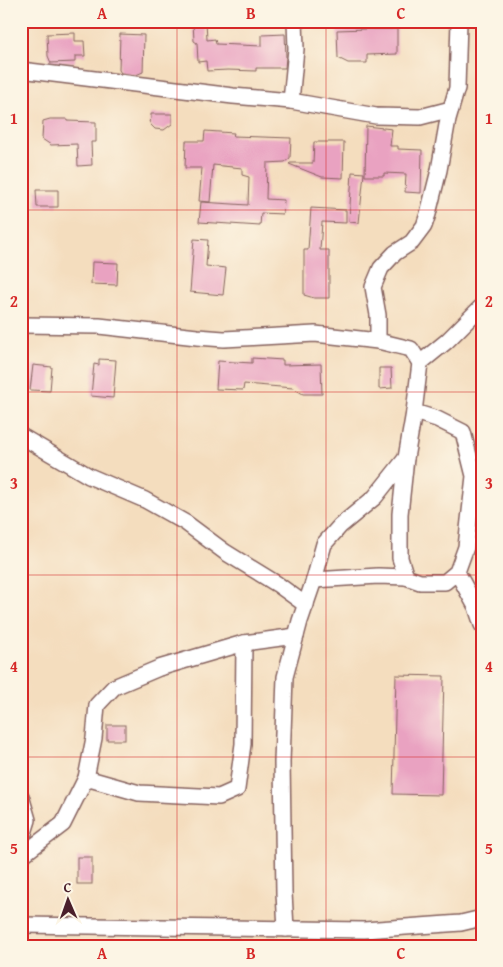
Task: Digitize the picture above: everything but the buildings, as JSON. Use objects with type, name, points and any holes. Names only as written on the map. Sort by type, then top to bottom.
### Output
[{"type":"street","points":[[291,101],[296,49],[296,21]]},
{"type":"street","points":[[378,341],[378,315],[372,287],[381,268],[395,253],[412,242],[424,226],[439,170],[448,119],[458,88],[459,21]]},
{"type":"street","points":[[21,70],[233,96],[291,101],[376,116],[420,117],[451,109]]},
{"type":"street","points":[[420,363],[447,341],[482,306]]},
{"type":"street","points":[[21,325],[99,326],[224,339],[315,334],[378,341],[411,349],[420,363],[400,514],[400,558],[406,577]]},
{"type":"street","points":[[314,580],[378,576],[406,577],[420,582],[445,582],[457,572],[466,547],[474,476],[463,432],[437,419],[414,412]]},
{"type":"street","points":[[21,436],[89,476],[145,500],[186,522],[225,552],[277,584],[306,605]]},
{"type":"street","points":[[286,928],[282,762],[284,677],[324,544],[340,526],[375,497],[406,458]]},
{"type":"street","points":[[457,572],[476,606],[482,625]]},
{"type":"street","points":[[21,856],[63,824],[86,778],[94,738],[97,705],[114,687],[160,668],[244,643],[296,636]]},
{"type":"street","points":[[86,778],[139,793],[219,797],[237,789],[243,744],[244,643]]},
{"type":"street","points":[[21,796],[28,820],[21,842]]},
{"type":"street","points":[[21,925],[364,930],[461,923],[482,918]]}]
